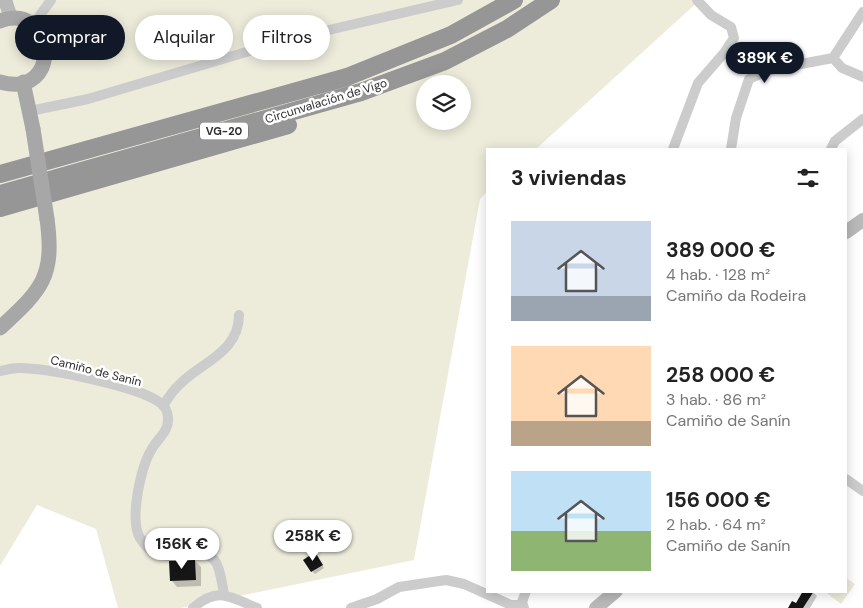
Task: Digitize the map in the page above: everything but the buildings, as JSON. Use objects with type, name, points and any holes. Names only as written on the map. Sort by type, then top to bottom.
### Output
[{"type":"highway","name":"Circunvalación de Vigo","points":[[0,174],[347,77],[451,35],[514,0]]},
{"type":"highway","name":"Circunvalación de Vigo","points":[[0,194],[361,92],[445,61],[507,29],[552,0]]},
{"type":"highway","points":[[0,208],[235,142],[334,111],[418,79],[445,61]]},
{"type":"highway","points":[[0,164],[108,136],[138,135]]},
{"type":"main road","points":[[0,82],[15,84],[23,82],[39,72],[45,60]]},
{"type":"main road","points":[[0,328],[24,306],[41,286],[47,274],[50,257],[47,219],[30,110],[23,82]]},
{"type":"street","points":[[5,0],[6,20]]},
{"type":"street","points":[[41,15],[51,0]]},
{"type":"street","points":[[30,110],[88,99],[290,39],[458,0]]},
{"type":"street","points":[[673,148],[698,83],[734,38],[731,27],[711,15],[697,0]]},
{"type":"street","points":[[731,148],[736,118],[749,79],[769,70],[833,58],[863,12]]},
{"type":"street","points":[[833,58],[842,68],[863,76]]},
{"type":"street","points":[[831,148],[835,141],[863,119]]},
{"type":"street","points":[[847,231],[863,220]]},
{"type":"street","points":[[224,594],[215,561],[208,556],[179,557],[157,554],[144,544],[137,531],[136,503],[149,454],[168,424],[168,414],[164,406],[180,383],[229,346],[238,326],[239,315]]},
{"type":"street","name":"Camiño de Sanín","points":[[0,371],[18,368],[62,373],[118,387],[155,399],[164,406]]},
{"type":"street","points":[[847,479],[863,491]]},
{"type":"street","points":[[350,608],[377,599],[399,587],[446,580],[464,584],[511,605],[523,606],[526,593]]},
{"type":"street","points":[[596,608],[614,593]]},
{"type":"street","points":[[193,608],[206,598],[224,594],[257,608]]},
{"type":"green space","points":[[0,0],[700,0],[537,148],[486,148],[486,193],[480,199],[414,560],[181,608],[118,608],[96,529],[37,505],[0,566]]},
{"type":"green space","points":[[847,579],[855,584],[841,604],[827,593],[847,593]]}]
